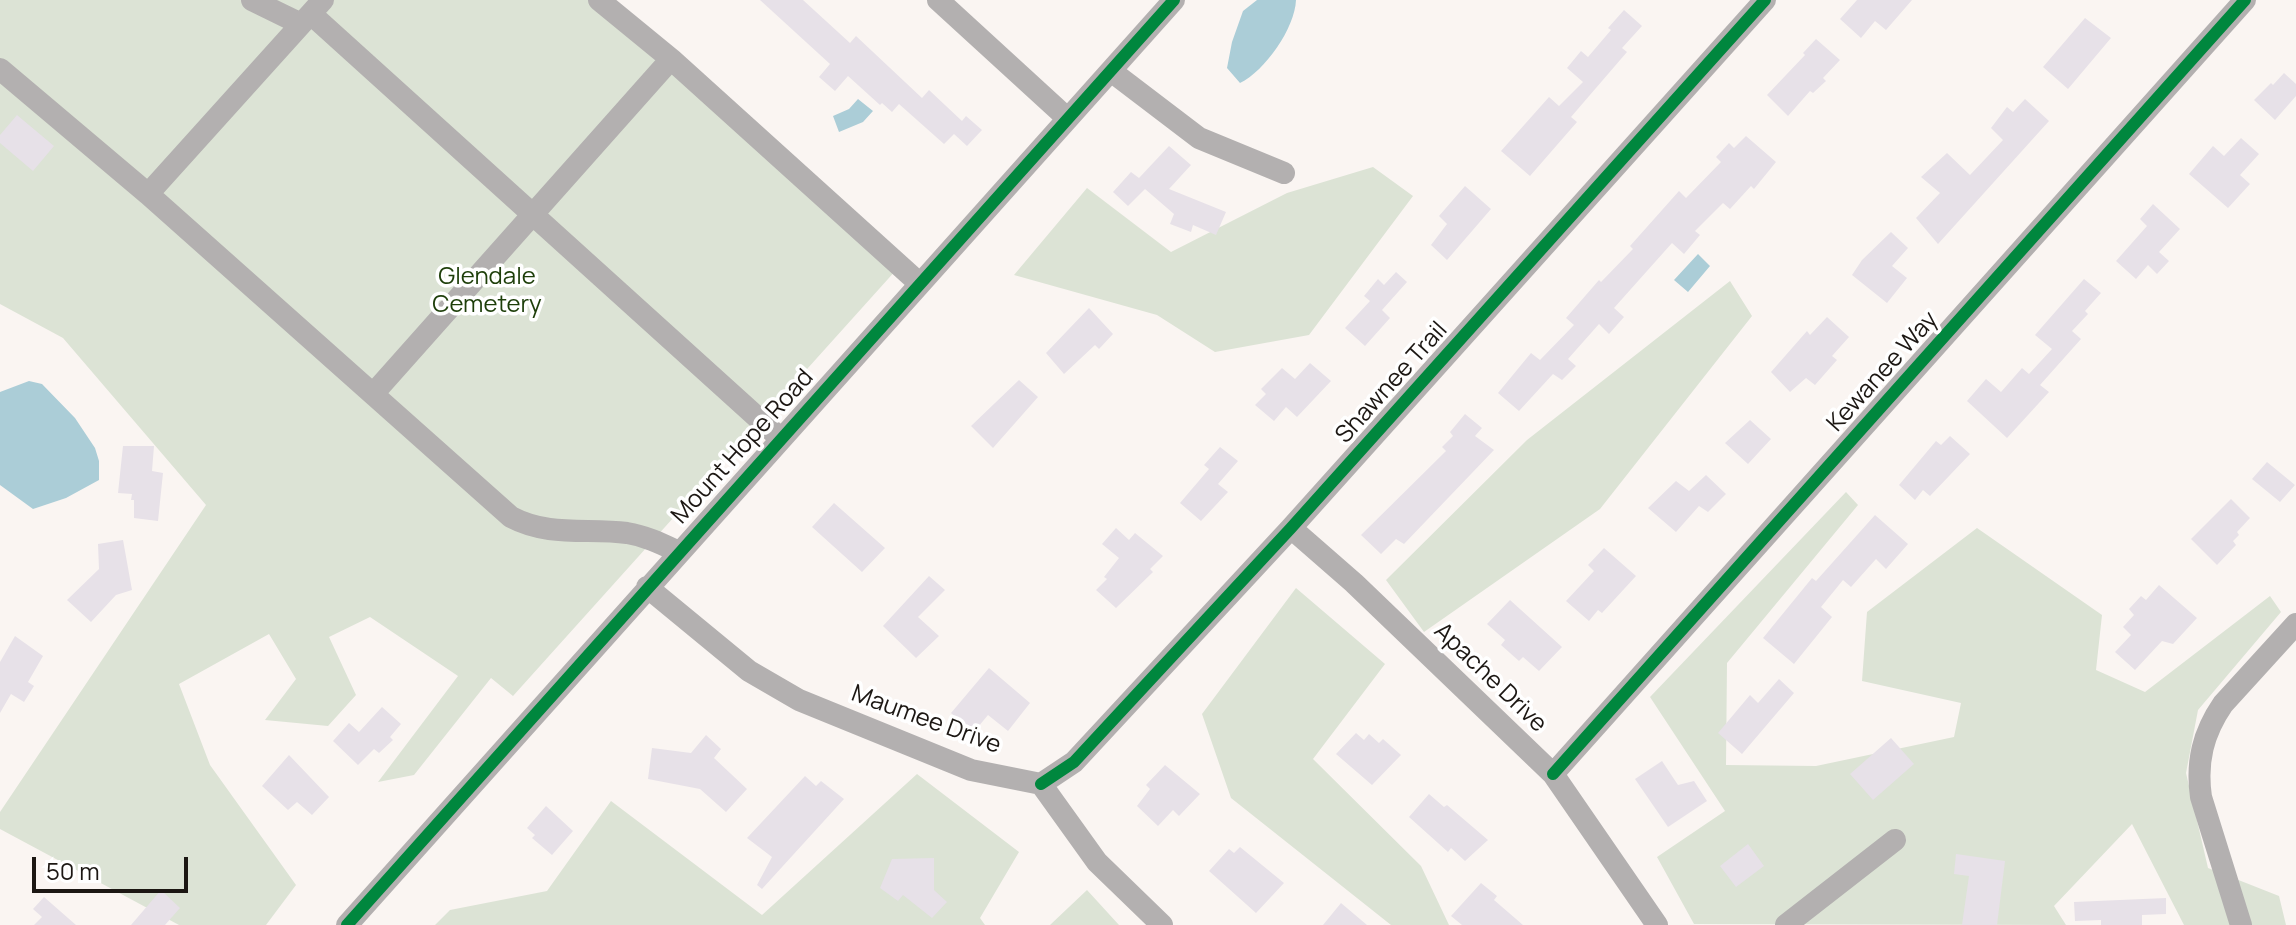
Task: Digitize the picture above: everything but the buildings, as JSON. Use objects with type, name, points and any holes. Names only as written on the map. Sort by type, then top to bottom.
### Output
[{"type":"street","points":[[252,0],[314,9],[532,213],[780,438]]},
{"type":"street","points":[[599,0],[671,59],[919,283]]},
{"type":"street","points":[[938,0],[1067,118]]},
{"type":"street","name":"Mount Hope Road","points":[[347,925],[1174,0]]},
{"type":"street","name":"Shawnee Trail","points":[[1041,784],[1074,762],[1291,528],[1765,0]]},
{"type":"street","name":"Kewanee Way","points":[[1553,774],[2245,0]]},
{"type":"street","points":[[148,194],[314,9]]},
{"type":"street","points":[[373,394],[671,59]]},
{"type":"street","points":[[0,69],[148,194],[511,517],[524,524],[556,532],[625,533],[647,537],[679,552]]},
{"type":"street","points":[[1111,71],[1199,138],[1284,173]]},
{"type":"street","name":"Apache Drive","points":[[1291,528],[1354,583],[1553,774],[1657,925]]},
{"type":"street","name":"Maumee Drive","points":[[647,587],[749,671],[799,700],[971,770],[1041,784]]},
{"type":"street","points":[[2241,925],[2201,797],[2202,748],[2214,717],[2223,704],[2296,624]]},
{"type":"street","points":[[1041,784],[1097,862],[1162,925]]},
{"type":"street","points":[[1786,925],[1895,840]]},
{"type":"green space","name":"Glendale Cemetery","points":[[0,0],[611,0],[906,259],[513,696],[491,678],[414,775],[378,782],[458,676],[370,617],[329,637],[356,695],[328,726],[265,720],[296,679],[269,634],[179,684],[210,765],[296,885],[266,925],[179,925],[0,829],[0,812],[206,505],[63,338],[0,304]]},
{"type":"green space","points":[[1373,167],[1413,196],[1309,335],[1215,352],[1157,315],[1014,275],[1087,188],[1171,252],[1287,193]]},
{"type":"green space","points":[[1730,281],[1752,316],[1600,509],[1424,632],[1386,580],[1527,440]]},
{"type":"green space","points":[[1846,492],[1858,505],[1727,663],[1726,765],[1816,766],[1954,737],[1961,703],[1862,681],[1867,612],[1977,528],[2102,615],[2096,670],[2145,692],[2270,596],[2281,612],[2198,710],[2186,773],[2208,868],[2279,896],[2286,925],[2184,925],[2132,824],[2054,906],[2066,925],[1694,924],[1657,857],[1725,811],[1650,697]]},
{"type":"green space","points":[[1296,588],[1385,664],[1313,759],[1421,866],[1449,925],[1391,925],[1231,798],[1202,714]]},
{"type":"green space","points":[[917,774],[1019,852],[980,918],[985,925],[435,925],[450,910],[547,891],[611,801],[762,915]]},
{"type":"green space","points":[[1087,890],[1119,925],[1050,925]]},
{"type":"water","points":[[1257,0],[1296,0],[1290,23],[1277,48],[1259,69],[1240,83],[1227,68],[1232,42],[1243,11]]},
{"type":"water","points":[[858,99],[873,111],[863,122],[839,132],[833,116],[849,109]]},
{"type":"water","points":[[1698,254],[1710,266],[1688,292],[1674,280]]},
{"type":"water","points":[[29,381],[42,384],[75,418],[95,448],[99,461],[99,480],[66,498],[33,509],[0,485],[0,392]]},
{"type":"cycle path","points":[[347,925],[1174,0]]},
{"type":"cycle path","points":[[1041,784],[1074,762],[1291,528],[1765,0]]},
{"type":"cycle path","points":[[1553,774],[2245,0]]}]
